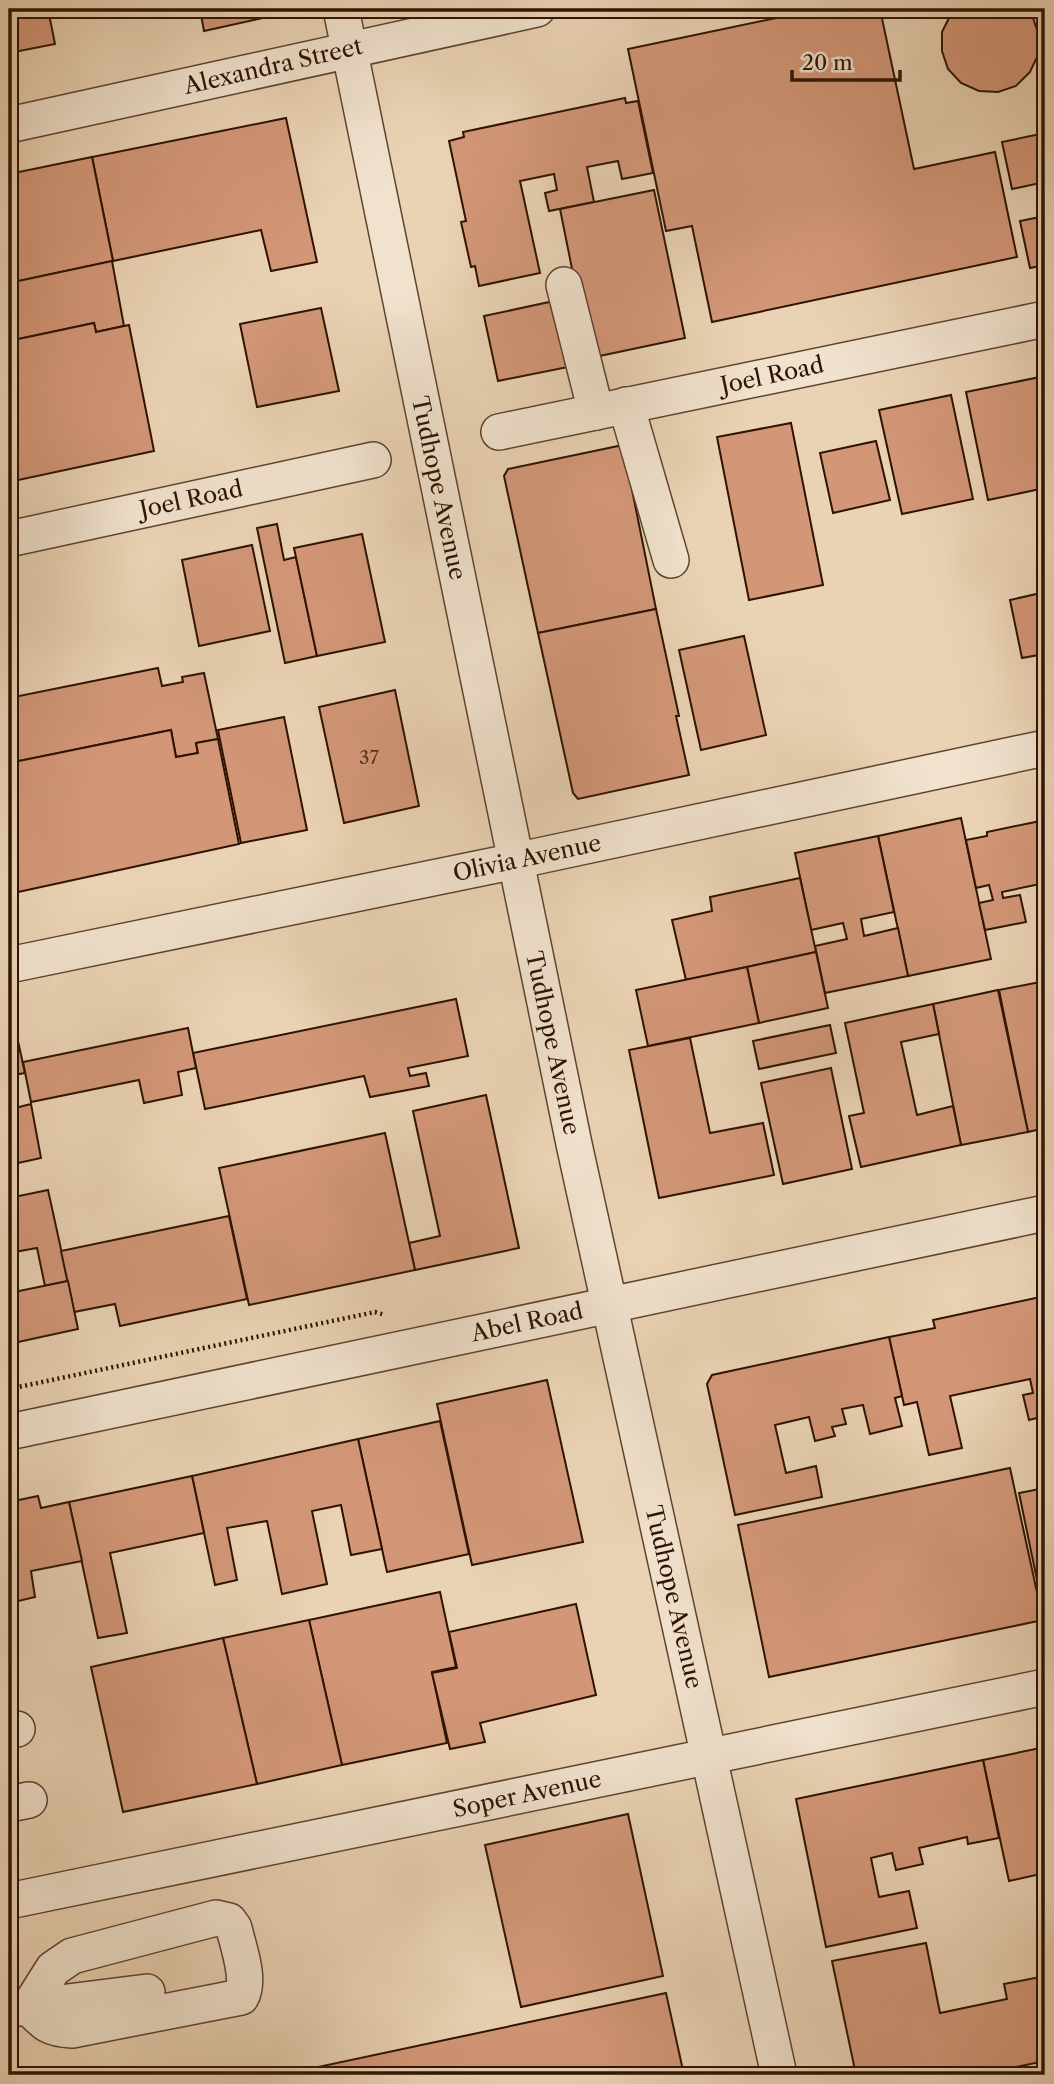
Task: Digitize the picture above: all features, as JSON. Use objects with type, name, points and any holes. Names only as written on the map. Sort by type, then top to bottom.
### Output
[{"type":"street","name":"Tudhope Avenue","points":[[341,9],[515,861],[609,1304],[779,2075]]},
{"type":"street","name":"Alexandra Street","points":[[9,125],[349,48],[537,9]]},
{"type":"street","points":[[565,285],[671,559]]},
{"type":"street","name":"Joel Road","points":[[499,432],[1045,318]]},
{"type":"street","name":"Joel Road","points":[[9,538],[373,460]]},
{"type":"street","name":"Olivia Avenue","points":[[9,965],[1045,748]]},
{"type":"street","name":"Abel Road","points":[[9,1432],[1045,1213]]},
{"type":"street","name":"Soper Avenue","points":[[9,1901],[1045,1687]]},
{"type":"street","points":[[216,1917],[229,1921],[234,1928],[245,1979],[246,1989],[242,1997],[72,2031],[45,2025],[19,2008],[60,1962],[72,1956],[216,1917]]},
{"type":"street","points":[[19,2008],[146,1992]]},
{"type":"building","points":[[9,9],[48,9],[55,44],[9,53]]},
{"type":"building","points":[[200,9],[266,9],[267,17],[204,31]]},
{"type":"building","points":[[819,9],[880,9],[914,169],[995,152],[1017,257],[712,322],[692,226],[666,231],[628,49]]},
{"type":"building","points":[[957,9],[1024,9],[1033,18],[1039,36],[1038,55],[1030,72],[1016,86],[998,92],[979,91],[961,83],[948,69],[942,51],[942,32],[951,14]]},
{"type":"building","points":[[625,98],[626,103],[638,101],[653,173],[622,179],[618,161],[587,167],[594,202],[549,211],[545,193],[557,190],[554,174],[520,181],[540,273],[479,286],[475,266],[471,267],[461,222],[466,221],[449,141],[464,137],[463,132]]},
{"type":"building","points":[[286,118],[317,262],[271,271],[261,230],[113,261],[92,157]]},
{"type":"building","points":[[1045,133],[1045,182],[1012,189],[1002,142]]},
{"type":"building","points":[[92,157],[113,261],[9,283],[9,174]]},
{"type":"building","points":[[654,190],[685,338],[590,358],[560,209]]},
{"type":"building","points":[[1045,216],[1045,265],[1030,268],[1020,221]]},
{"type":"building","points":[[112,261],[124,326],[96,332],[94,323],[9,341],[9,283]]},
{"type":"building","points":[[554,301],[568,367],[498,381],[484,316]]},
{"type":"building","points":[[321,308],[339,391],[257,407],[240,324]]},
{"type":"building","points":[[94,323],[96,332],[129,325],[154,451],[9,482],[9,341]]},
{"type":"building","points":[[1040,377],[1045,402],[1045,488],[988,500],[966,392]]},
{"type":"building","points":[[951,395],[973,499],[902,514],[879,410]]},
{"type":"building","points":[[791,423],[823,585],[749,600],[717,437]]},
{"type":"building","points":[[876,441],[890,500],[833,513],[820,453]]},
{"type":"building","points":[[623,445],[656,609],[538,633],[504,476],[508,469]]},
{"type":"building","points":[[277,524],[284,560],[296,557],[317,656],[285,663],[257,528]]},
{"type":"building","points":[[362,534],[385,642],[317,656],[294,548]]},
{"type":"building","points":[[252,545],[270,631],[199,646],[182,560]]},
{"type":"building","points":[[1045,592],[1045,661],[1044,654],[1022,658],[1010,600]]},
{"type":"building","points":[[656,609],[689,775],[578,799],[573,793],[538,633]]},
{"type":"building","points":[[744,636],[766,735],[701,750],[679,650]]},
{"type":"building","points":[[158,668],[162,686],[183,682],[182,677],[204,673],[218,739],[196,743],[198,753],[176,757],[171,730],[9,763],[9,698]]},
{"type":"building","points":[[395,690],[419,806],[344,823],[319,707]]},
{"type":"building","points":[[284,717],[307,830],[241,843],[218,730]]},
{"type":"building","points":[[171,730],[176,757],[198,753],[196,743],[218,739],[239,844],[9,894],[9,763]]},
{"type":"building","points":[[961,818],[991,959],[908,976],[878,836]]},
{"type":"building","points":[[1045,820],[1045,883],[1002,892],[1003,898],[1020,895],[1026,922],[985,930],[979,903],[993,900],[989,885],[976,888],[966,840],[987,836],[987,832]]},
{"type":"building","points":[[878,836],[894,912],[861,919],[864,936],[898,928],[908,976],[825,993],[815,946],[847,939],[843,923],[811,930],[795,853]]},
{"type":"building","points":[[800,878],[816,952],[686,980],[672,920],[712,911],[710,897]]},
{"type":"building","points":[[816,952],[828,1008],[759,1023],[747,967]]},
{"type":"building","points":[[747,967],[759,1023],[648,1046],[636,990]]},
{"type":"building","points":[[1045,981],[1045,1128],[1028,1132],[999,990]]},
{"type":"building","points":[[998,990],[1028,1132],[961,1145],[933,1004]]},
{"type":"building","points":[[456,999],[468,1056],[408,1068],[410,1076],[426,1073],[429,1086],[370,1097],[364,1076],[205,1109],[193,1053]]},
{"type":"building","points":[[933,1004],[939,1034],[901,1042],[917,1115],[953,1106],[961,1145],[861,1167],[849,1116],[864,1113],[845,1023]]},
{"type":"building","points":[[14,1023],[25,1073],[9,1076],[9,1024]]},
{"type":"building","points":[[830,1025],[836,1053],[759,1069],[753,1041]]},
{"type":"building","points":[[188,1028],[196,1068],[178,1072],[182,1095],[144,1103],[139,1080],[31,1102],[23,1062]]},
{"type":"building","points":[[690,1038],[710,1133],[763,1123],[774,1175],[659,1198],[629,1050]]},
{"type":"building","points":[[831,1068],[852,1169],[783,1184],[761,1083]]},
{"type":"building","points":[[9,1077],[15,1108],[31,1104],[41,1158],[9,1165]]},
{"type":"building","points":[[486,1095],[519,1248],[415,1270],[409,1243],[440,1236],[413,1111]]},
{"type":"building","points":[[385,1133],[415,1270],[249,1305],[219,1168]]},
{"type":"building","points":[[48,1190],[68,1281],[45,1286],[37,1248],[9,1253],[9,1198]]},
{"type":"building","points":[[229,1216],[247,1299],[120,1326],[115,1304],[74,1312],[61,1251]]},
{"type":"building","points":[[68,1281],[78,1329],[9,1344],[9,1293]]},
{"type":"building","points":[[1045,1296],[1045,1416],[1029,1420],[1023,1395],[1033,1393],[1030,1379],[950,1396],[962,1448],[929,1455],[917,1402],[904,1405],[889,1337],[935,1328],[933,1320]]},
{"type":"building","points":[[889,1337],[902,1396],[895,1398],[902,1426],[870,1434],[863,1405],[842,1409],[846,1424],[832,1427],[835,1436],[815,1441],[809,1417],[775,1425],[786,1473],[816,1466],[822,1497],[735,1515],[707,1384],[712,1375]]},
{"type":"building","points":[[547,1380],[583,1542],[472,1565],[437,1404]]},
{"type":"building","points":[[440,1421],[469,1554],[387,1572],[358,1439]]},
{"type":"building","points":[[358,1439],[382,1549],[351,1555],[341,1505],[312,1511],[327,1584],[282,1594],[267,1521],[227,1528],[237,1580],[215,1585],[192,1476]]},
{"type":"building","points":[[1010,1468],[1043,1620],[769,1677],[738,1525]]},
{"type":"building","points":[[192,1476],[204,1533],[110,1553],[127,1633],[98,1638],[69,1502]]},
{"type":"building","points":[[1045,1488],[1045,1614],[1044,1614],[1019,1493]]},
{"type":"building","points":[[38,1496],[41,1508],[69,1502],[82,1561],[31,1571],[35,1597],[10,1603],[9,1502]]},
{"type":"building","points":[[440,1592],[456,1667],[432,1672],[447,1743],[342,1765],[309,1620]]},
{"type":"building","points":[[576,1604],[596,1695],[480,1723],[485,1742],[450,1749],[432,1673],[457,1668],[449,1632]]},
{"type":"building","points":[[309,1620],[342,1765],[257,1784],[223,1638]]},
{"type":"building","points":[[223,1638],[257,1784],[123,1812],[91,1667]]},
{"type":"building","points":[[1045,1747],[1045,1873],[1009,1881],[983,1760]]},
{"type":"building","points":[[983,1760],[999,1838],[968,1844],[967,1837],[919,1848],[923,1864],[896,1870],[892,1853],[871,1858],[879,1897],[909,1891],[917,1928],[826,1947],[796,1799]]},
{"type":"building","points":[[628,1814],[663,1976],[521,2007],[485,1845]]},
{"type":"building","points":[[926,1943],[940,2013],[1007,1999],[1004,1984],[1045,1976],[1045,2061],[978,2075],[856,2075],[832,1961]]},
{"type":"building","points":[[666,1993],[684,2075],[320,2075],[318,2067]]}]
